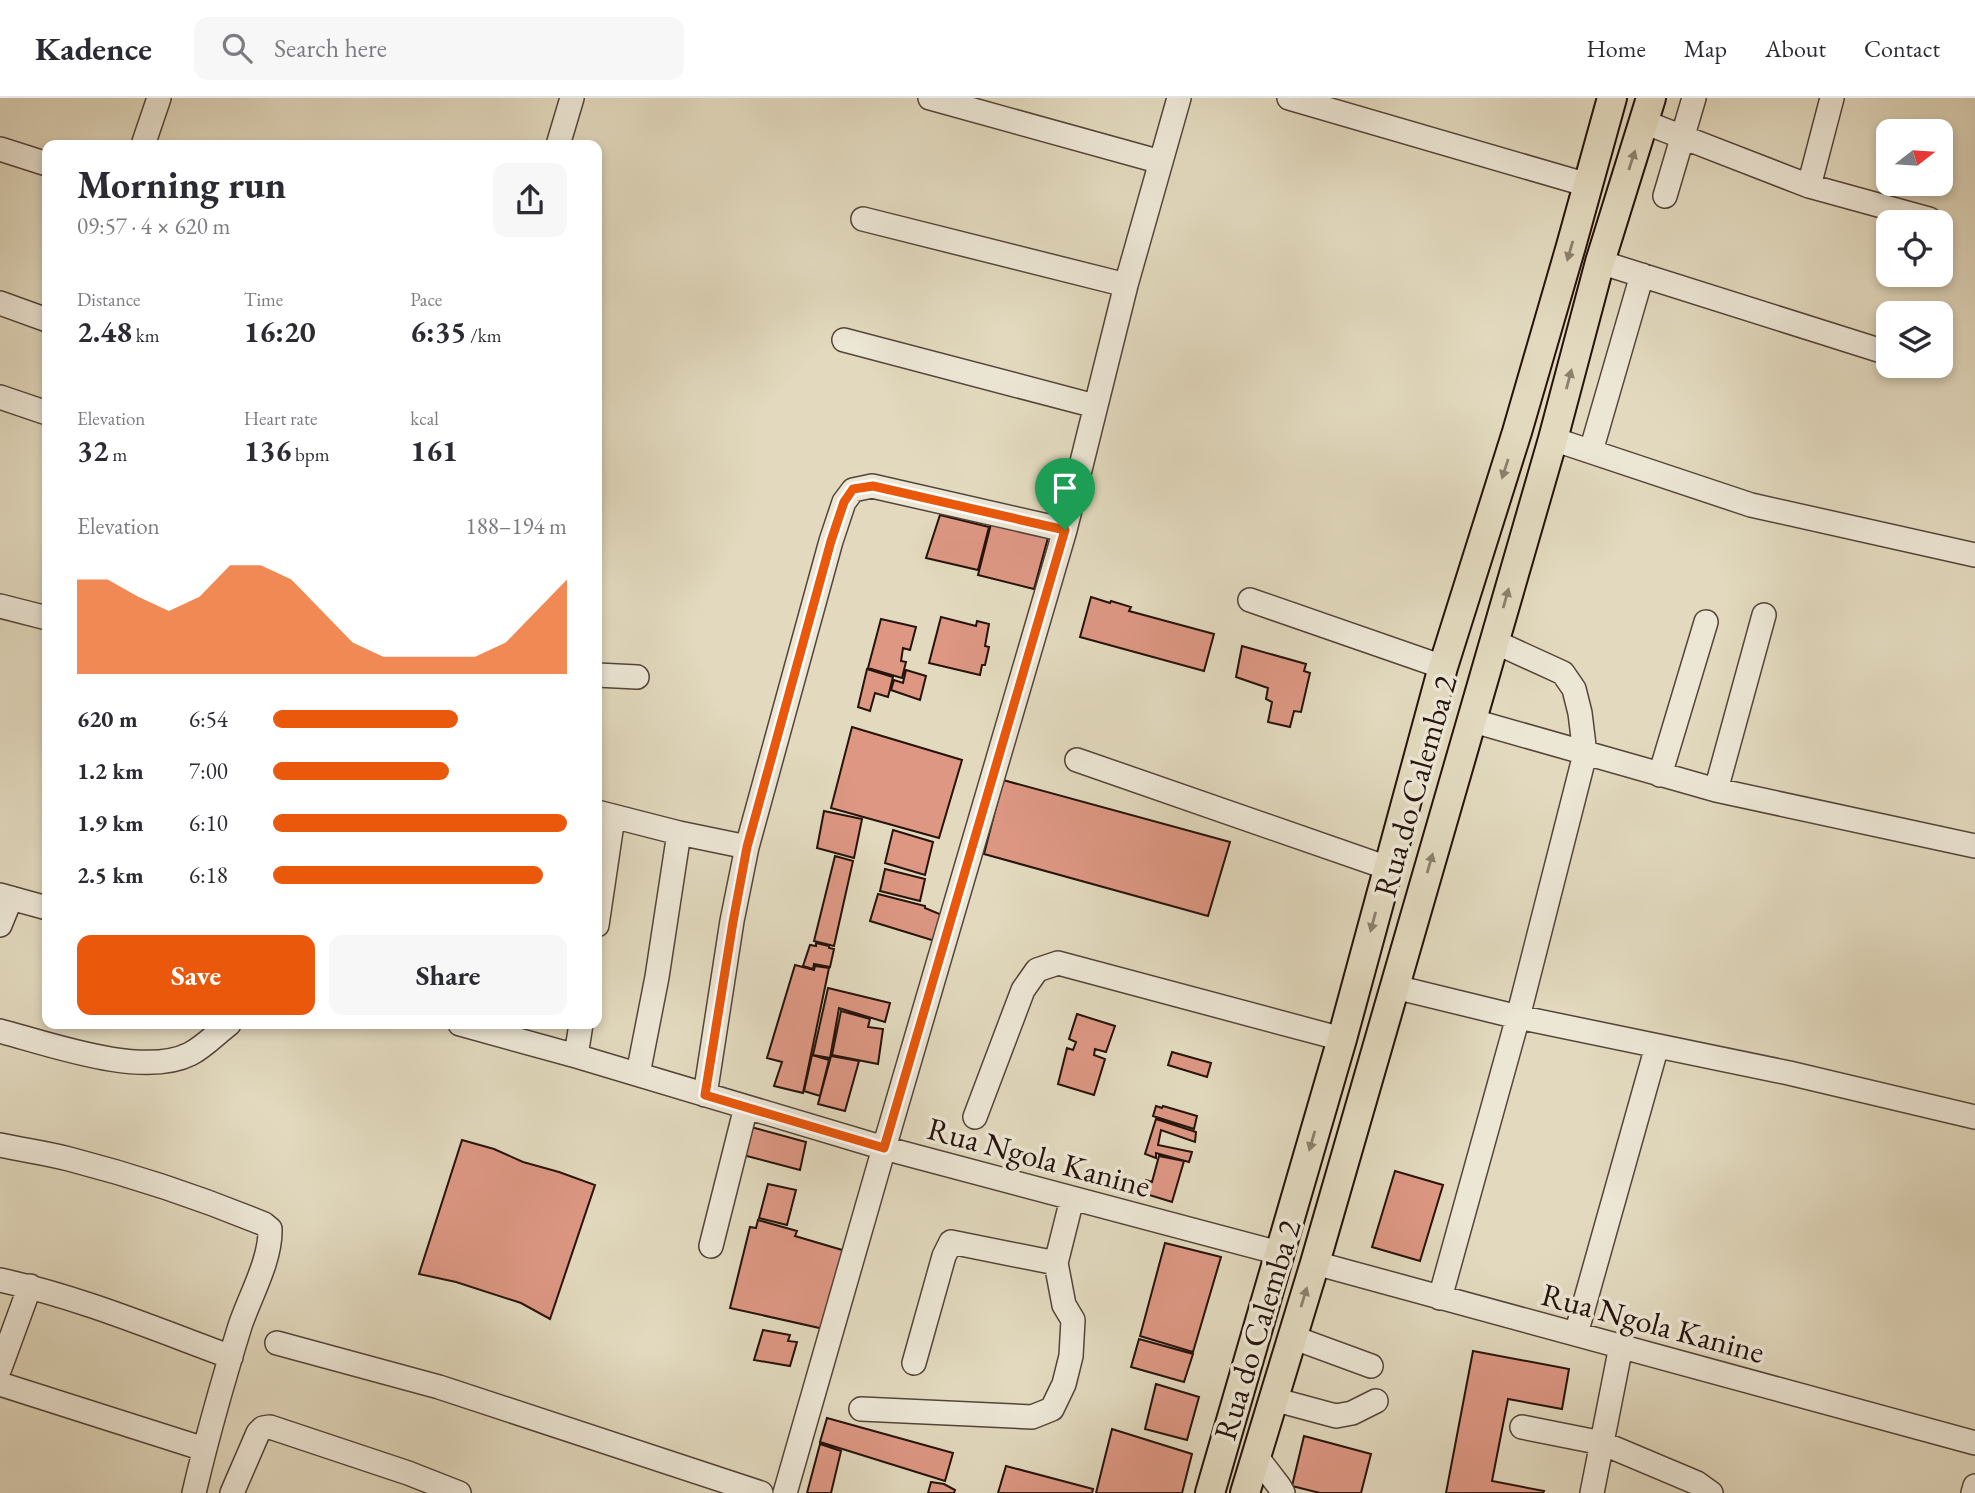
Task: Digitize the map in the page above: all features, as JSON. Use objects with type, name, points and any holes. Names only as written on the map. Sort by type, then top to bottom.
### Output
[{"type":"main road","name":"Rua do Calemba 2","points":[[1210,1493],[1342,1039],[1443,667],[1517,432],[1612,98]]},
{"type":"main road","name":"Rua do Calemba 2","points":[[1245,1493],[1395,987],[1553,439],[1600,262],[1648,110]]},
{"type":"street","points":[[145,140],[159,98]]},
{"type":"street","points":[[559,140],[572,98]]},
{"type":"street","points":[[930,98],[1161,162]]},
{"type":"street","points":[[785,1493],[1065,530],[1126,285],[1179,98]]},
{"type":"street","points":[[1289,98],[1588,185]]},
{"type":"street","points":[[1665,196],[1694,98]]},
{"type":"street","points":[[1809,186],[1832,98]]},
{"type":"street","points":[[1648,110],[1682,137],[1809,186],[1896,210]]},
{"type":"street","points":[[0,149],[42,162]]},
{"type":"street","points":[[863,219],[1126,285]]},
{"type":"street","points":[[1600,262],[1876,349]]},
{"type":"street","points":[[1591,452],[1642,275]]},
{"type":"street","points":[[0,303],[42,318]]},
{"type":"street","points":[[844,340],[1095,406]]},
{"type":"street","points":[[0,397],[42,408]]},
{"type":"street","points":[[1553,439],[1751,505],[1975,555]]},
{"type":"street","points":[[705,1095],[747,847],[844,502],[853,489],[873,486],[1065,530]]},
{"type":"street","points":[[1250,600],[1443,667]]},
{"type":"street","points":[[0,606],[42,617]]},
{"type":"street","points":[[1716,790],[1764,615]]},
{"type":"street","points":[[1660,775],[1706,622]]},
{"type":"street","points":[[1440,1298],[1518,1017],[1585,754],[1574,689],[1563,673],[1493,641]]},
{"type":"street","points":[[602,676],[637,677]]},
{"type":"street","points":[[1470,720],[1716,790],[1975,846]]},
{"type":"street","points":[[1077,760],[1388,868]]},
{"type":"street","points":[[602,856],[605,814],[747,847]]},
{"type":"street","points":[[638,1074],[659,964],[679,833]]},
{"type":"street","points":[[0,925],[6,897],[42,907]]},
{"type":"street","points":[[975,1117],[1023,990],[1037,970],[1058,963],[1342,1039]]},
{"type":"street","points":[[1395,987],[1518,1017],[1789,1073],[1975,1117]]},
{"type":"street","points":[[0,1031],[97,1057],[147,1062],[174,1060],[192,1053],[223,1029]]},
{"type":"street","points":[[576,1056],[580,1029]]},
{"type":"street","name":"Rua Ngola Kanine","points":[[512,1031],[576,1056],[884,1148],[1279,1253]]},
{"type":"street","points":[[1576,1334],[1657,1046]]},
{"type":"street","points":[[710,1246],[746,1107]]},
{"type":"street","points":[[0,1145],[110,1170],[214,1203],[270,1229],[270,1243],[241,1323],[194,1493]]},
{"type":"street","points":[[861,1409],[1032,1417],[1052,1409],[1065,1384],[1071,1356],[1073,1320],[1064,1305],[1056,1263],[1072,1199]]},
{"type":"street","points":[[914,1363],[944,1256],[951,1242],[1056,1263]]},
{"type":"street","name":"Rua Ngola Kanine","points":[[1315,1263],[1975,1443]]},
{"type":"street","points":[[0,1280],[82,1302],[231,1357]]},
{"type":"street","points":[[0,1368],[30,1286]]},
{"type":"street","points":[[1292,1338],[1371,1366]]},
{"type":"street","points":[[277,1343],[439,1387],[761,1493]]},
{"type":"street","points":[[1592,1493],[1621,1346]]},
{"type":"street","points":[[0,1384],[204,1449]]},
{"type":"street","points":[[1273,1399],[1336,1416],[1352,1413],[1376,1401]]},
{"type":"street","points":[[232,1493],[258,1433],[263,1428],[270,1427],[459,1493]]},
{"type":"street","points":[[1522,1427],[1602,1443],[1697,1483],[1712,1493]]},
{"type":"street","points":[[1256,1456],[1283,1493]]},
{"type":"street","points":[[1973,1493],[1975,1486]]},
{"type":"building","points":[[940,515],[989,527],[978,570],[926,558]]},
{"type":"building","points":[[992,520],[1049,534],[1034,589],[978,575]]},
{"type":"building","points":[[1091,597],[1131,607],[1129,611],[1214,634],[1204,671],[1080,637]]},
{"type":"building","points":[[941,617],[976,626],[977,621],[989,624],[985,646],[989,647],[980,675],[929,663]]},
{"type":"building","points":[[881,619],[916,627],[910,650],[903,648],[901,661],[906,662],[902,678],[868,668]]},
{"type":"building","points":[[1242,646],[1306,664],[1304,671],[1310,673],[1301,712],[1294,711],[1290,727],[1268,722],[1272,702],[1266,699],[1268,688],[1236,677]]},
{"type":"building","points":[[867,669],[893,677],[888,697],[875,693],[870,711],[858,707]]},
{"type":"building","points":[[906,670],[926,676],[920,700],[891,690],[894,680],[903,683]]},
{"type":"building","points":[[852,727],[962,760],[939,838],[831,808]]},
{"type":"building","points":[[1003,780],[1230,842],[1208,916],[984,854]]},
{"type":"building","points":[[824,811],[862,819],[854,858],[817,848]]},
{"type":"building","points":[[893,830],[933,842],[925,875],[885,863]]},
{"type":"building","points":[[835,856],[853,861],[834,946],[814,941]]},
{"type":"building","points":[[885,869],[925,879],[920,901],[880,891]]},
{"type":"building","points":[[878,894],[925,906],[942,915],[935,941],[870,921]]},
{"type":"building","points":[[816,943],[834,949],[830,967],[814,964],[813,969],[803,966],[810,945],[816,946]]},
{"type":"building","points":[[795,965],[814,970],[815,966],[829,968],[803,1093],[774,1086],[782,1062],[767,1058]]},
{"type":"building","points":[[828,988],[890,1003],[885,1022],[839,1008],[830,1058],[813,1055]]},
{"type":"building","points":[[841,1011],[870,1019],[868,1027],[883,1029],[878,1064],[832,1055]]},
{"type":"building","points":[[1077,1014],[1115,1026],[1106,1052],[1095,1049],[1094,1055],[1105,1059],[1094,1095],[1058,1084],[1067,1048],[1073,1050],[1076,1042],[1069,1039]]},
{"type":"building","points":[[1172,1052],[1211,1063],[1207,1077],[1168,1065]]},
{"type":"building","points":[[812,1055],[829,1060],[820,1096],[804,1091]]},
{"type":"building","points":[[831,1056],[859,1061],[845,1111],[818,1104]]},
{"type":"building","points":[[1156,1106],[1197,1116],[1194,1129],[1153,1116]]},
{"type":"building","points":[[1156,1119],[1196,1132],[1195,1142],[1161,1130],[1158,1145],[1192,1152],[1189,1162],[1156,1153],[1156,1158],[1145,1154]]},
{"type":"building","points":[[751,1127],[806,1142],[800,1170],[743,1155]]},
{"type":"building","points":[[462,1140],[595,1185],[550,1319],[521,1303],[456,1282],[419,1274]]},
{"type":"building","points":[[1159,1156],[1184,1161],[1172,1202],[1143,1193],[1146,1180],[1152,1182]]},
{"type":"building","points":[[1395,1171],[1443,1185],[1420,1261],[1372,1247]]},
{"type":"building","points":[[768,1184],[796,1190],[787,1225],[759,1218]]},
{"type":"building","points":[[758,1220],[797,1231],[795,1236],[849,1252],[824,1329],[730,1308],[750,1227],[756,1228]]},
{"type":"building","points":[[1165,1243],[1221,1257],[1193,1352],[1140,1336]]},
{"type":"building","points":[[763,1330],[790,1335],[788,1341],[797,1342],[790,1366],[754,1360]]},
{"type":"building","points":[[1139,1339],[1193,1354],[1184,1382],[1131,1367]]},
{"type":"building","points":[[1473,1351],[1569,1369],[1562,1409],[1508,1399],[1492,1481],[1544,1491],[1543,1493],[1446,1493]]},
{"type":"building","points":[[1156,1384],[1199,1397],[1187,1440],[1145,1429]]},
{"type":"building","points":[[827,1418],[953,1453],[945,1481],[820,1442]]},
{"type":"building","points":[[1112,1429],[1192,1454],[1182,1493],[1096,1493]]},
{"type":"building","points":[[1304,1436],[1371,1454],[1361,1493],[1320,1493],[1292,1486]]},
{"type":"building","points":[[820,1444],[841,1451],[831,1493],[807,1493]]},
{"type":"building","points":[[1006,1466],[1093,1489],[1092,1493],[998,1493]]},
{"type":"building","points":[[931,1482],[944,1484],[955,1490],[954,1493],[928,1493]]},
{"type":"route","points":[[873,486],[1065,530],[884,1148],[705,1095],[747,847],[844,502],[853,489],[873,486]]}]
